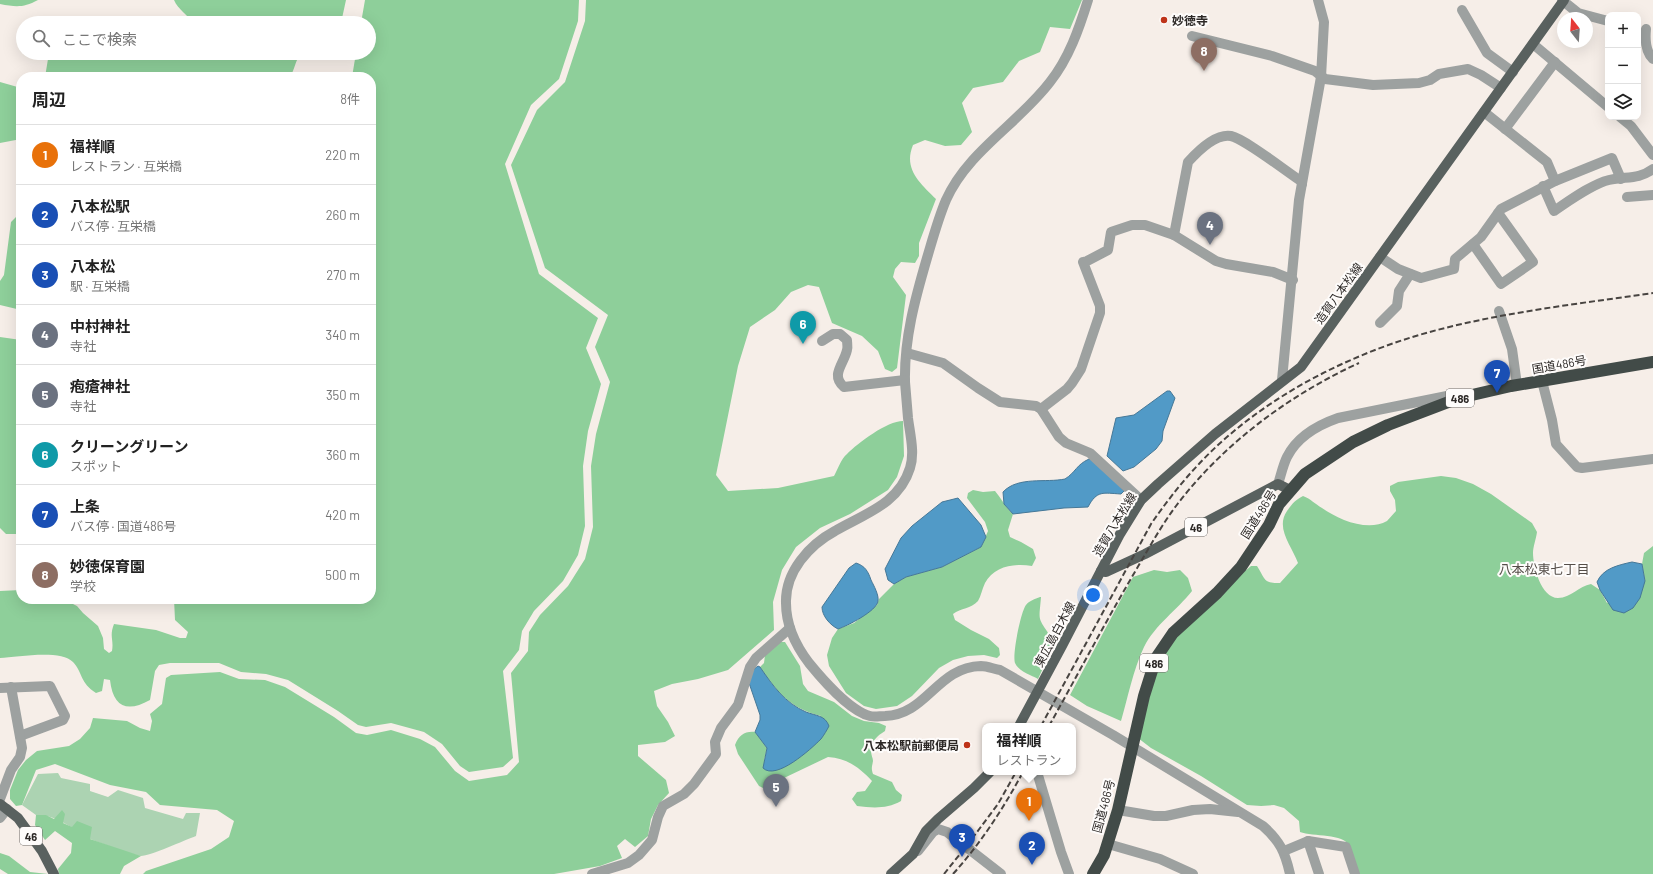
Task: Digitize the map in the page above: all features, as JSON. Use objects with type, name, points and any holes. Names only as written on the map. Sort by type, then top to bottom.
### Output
[{"type":"highway","name":"国道486号","points":[[1093,874],[1104,855],[1118,810],[1144,696],[1156,658],[1173,633],[1217,594],[1241,567],[1269,524],[1279,504],[1305,474],[1353,442],[1388,425],[1459,398],[1517,385],[1653,362]]},
{"type":"main road","name":"造賀八本松線","points":[[1101,571],[1120,534],[1141,500],[1193,453],[1282,380],[1301,367],[1563,0]]},
{"type":"main road","points":[[1278,484],[1290,490]]},
{"type":"main road","name":"46","points":[[1101,571],[1106,572],[1145,554],[1278,484]]},
{"type":"main road","name":"東広島白木線","points":[[1021,723],[1101,571]]},
{"type":"main road","points":[[891,874],[915,854],[926,831],[987,775]]},
{"type":"main road","name":"46","points":[[4,806],[21,822],[42,851],[54,874]]},
{"type":"street","points":[[1088,0],[1079,30],[1065,59],[1049,83],[970,163],[958,178],[947,198],[938,220],[914,304],[909,328],[905,380],[912,453],[911,466],[905,480],[898,492],[887,502],[869,514],[832,532],[810,549],[798,563],[790,577],[786,594],[786,612],[790,628],[798,646],[818,673],[848,704],[870,716],[890,716],[905,712],[920,703],[943,680],[957,670],[983,666],[1000,670],[1113,735],[1263,826],[1276,837],[1284,851],[1290,874]]},
{"type":"street","points":[[1282,380],[1302,184],[1321,76],[1324,22],[1318,0]]},
{"type":"street","points":[[1563,0],[1578,13],[1605,20]]},
{"type":"street","points":[[1462,10],[1486,54],[1513,72]]},
{"type":"street","points":[[1646,29],[1645,41],[1653,59]]},
{"type":"street","points":[[1192,36],[1272,56],[1315,71],[1325,79],[1373,85],[1419,83],[1430,80],[1439,74],[1468,69],[1481,75],[1501,88]]},
{"type":"street","points":[[1533,44],[1605,104]]},
{"type":"street","points":[[1505,129],[1555,62]]},
{"type":"street","points":[[1484,112],[1547,162],[1555,181]]},
{"type":"street","points":[[1624,120],[1631,126],[1653,155]]},
{"type":"street","points":[[1174,234],[1188,162],[1215,140],[1232,136],[1252,147],[1301,181],[1302,184]]},
{"type":"street","points":[[1380,257],[1398,269],[1421,278],[1454,269],[1455,260],[1481,237],[1501,209],[1543,186],[1612,158],[1620,179]]},
{"type":"street","points":[[1543,186],[1554,211],[1579,194],[1608,180],[1644,176],[1653,169]]},
{"type":"street","points":[[1627,198],[1653,195]]},
{"type":"street","points":[[1473,244],[1501,284],[1533,262],[1498,213]]},
{"type":"street","points":[[1041,409],[1066,389],[1081,369],[1100,313],[1100,306],[1083,262],[1087,262],[1108,250],[1111,232],[1132,225],[1146,224],[1174,234],[1216,260],[1226,264],[1273,272],[1293,280]]},
{"type":"street","points":[[1380,323],[1397,306],[1399,291],[1410,274]]},
{"type":"street","points":[[1499,311],[1512,349],[1517,385]]},
{"type":"street","points":[[822,341],[833,334],[840,334],[847,340],[848,350],[838,375],[839,383],[844,387],[905,380]]},
{"type":"street","points":[[907,353],[943,362],[1000,402],[1031,405],[1041,409],[1066,444],[1090,453],[1141,500]]},
{"type":"street","points":[[1653,362],[1653,367]]},
{"type":"street","points":[[1542,381],[1552,420],[1556,444],[1578,466],[1582,468],[1653,459]]},
{"type":"street","points":[[1278,484],[1287,457],[1311,430],[1325,422],[1446,396],[1459,398]]},
{"type":"street","points":[[592,874],[628,863],[639,855],[652,840],[658,817],[663,806],[684,794],[694,784],[716,754],[715,742],[721,728],[738,705],[750,667],[756,658],[790,628]]},
{"type":"street","points":[[0,688],[50,686],[64,716],[63,720],[20,736]]},
{"type":"street","points":[[0,799],[11,770],[20,757],[22,748],[11,687]]},
{"type":"street","points":[[1038,775],[1069,874]]},
{"type":"street","points":[[0,818],[4,806]]},
{"type":"street","points":[[1118,810],[1154,816],[1166,816],[1193,810],[1210,809],[1242,813]]},
{"type":"street","points":[[915,854],[933,832],[938,829],[947,832],[1001,874]]},
{"type":"street","points":[[1284,851],[1308,841],[1346,847],[1355,874]]},
{"type":"street","points":[[1308,841],[1319,874]]},
{"type":"street","points":[[1108,844],[1160,859],[1193,874]]},
{"type":"green space","points":[[0,0],[38,0],[24,6],[15,6],[0,4]]},
{"type":"green space","points":[[174,0],[346,0],[343,16],[187,16],[178,7]]},
{"type":"green space","points":[[365,0],[579,0],[578,21],[559,79],[531,105],[505,164],[539,274],[598,318],[586,348],[601,384],[588,431],[583,466],[585,526],[578,555],[563,581],[534,611],[522,631],[519,650],[503,671],[513,758],[503,767],[469,772],[460,766],[442,744],[424,732],[391,723],[366,727],[358,725],[288,680],[266,674],[241,672],[219,663],[170,663],[159,665],[155,671],[150,700],[142,704],[128,707],[118,702],[114,696],[110,680],[104,679],[102,691],[96,693],[84,682],[76,666],[67,658],[49,655],[27,655],[0,658],[0,591],[16,590],[16,604],[73,604],[77,606],[98,626],[103,638],[104,649],[109,653],[112,651],[112,632],[114,624],[156,630],[180,638],[186,638],[188,632],[175,620],[174,604],[376,604],[376,72],[353,72],[355,60],[376,60],[376,16],[362,16]]},
{"type":"green space","points":[[586,0],[1082,0],[1070,29],[1050,27],[1040,52],[1019,61],[1003,82],[973,88],[962,103],[972,132],[961,145],[945,146],[925,140],[913,145],[910,154],[912,168],[919,181],[936,199],[919,243],[919,256],[915,263],[901,262],[895,269],[893,277],[906,295],[897,368],[892,372],[885,369],[878,351],[862,336],[832,323],[819,287],[808,285],[791,292],[775,310],[750,327],[738,366],[716,475],[728,491],[778,488],[834,476],[843,459],[858,444],[873,433],[896,422],[903,421],[904,456],[897,477],[888,490],[850,514],[820,528],[796,547],[782,570],[773,602],[774,630],[728,670],[698,679],[672,684],[654,691],[657,706],[668,722],[675,736],[665,742],[638,745],[638,756],[666,780],[669,793],[658,805],[651,819],[648,836],[635,847],[625,839],[617,846],[622,858],[600,866],[554,874],[143,874],[146,871],[211,849],[229,837],[234,821],[217,810],[160,805],[146,792],[110,785],[55,764],[36,770],[22,805],[16,806],[10,799],[10,790],[18,770],[26,760],[37,751],[69,746],[80,739],[90,728],[93,718],[127,721],[140,728],[150,731],[152,721],[150,714],[162,704],[166,678],[171,675],[220,672],[239,679],[265,680],[285,687],[334,717],[356,733],[367,735],[391,730],[420,739],[435,747],[455,771],[469,781],[507,775],[519,762],[511,673],[528,651],[529,632],[540,615],[568,586],[585,559],[593,527],[591,466],[596,434],[610,382],[595,347],[608,315],[545,268],[511,165],[537,110],[565,82],[585,21]]},
{"type":"green space","points":[[48,60],[297,60],[292,72],[46,72]]},
{"type":"green space","points":[[0,82],[16,87],[16,140],[0,143]]},
{"type":"green space","points":[[16,217],[16,309],[0,305],[0,281],[4,275],[11,222]]},
{"type":"green space","points":[[0,337],[16,339],[16,534],[6,534],[0,528]]},
{"type":"green space","points":[[1441,476],[1456,478],[1473,484],[1491,494],[1532,523],[1537,532],[1533,548],[1533,559],[1536,573],[1547,593],[1552,597],[1558,598],[1567,596],[1591,584],[1600,590],[1607,603],[1645,581],[1642,564],[1644,553],[1653,546],[1653,874],[1355,874],[1350,849],[1346,842],[1335,837],[1300,832],[1299,821],[1284,808],[1274,805],[1247,805],[1201,776],[1151,748],[1138,738],[1156,666],[1175,635],[1227,586],[1251,566],[1257,566],[1267,581],[1280,583],[1298,563],[1286,537],[1283,524],[1284,517],[1292,504],[1303,496],[1337,517],[1345,520],[1363,525],[1379,524],[1387,521],[1396,511],[1395,500],[1390,491],[1390,486],[1398,482]]},
{"type":"green space","points":[[973,490],[983,492],[995,491],[1013,514],[1008,530],[1010,537],[1033,549],[1036,558],[1032,566],[1019,565],[999,569],[989,577],[978,601],[975,604],[953,614],[955,620],[989,639],[999,648],[1000,655],[997,658],[984,655],[968,656],[953,660],[939,668],[912,696],[897,706],[876,709],[864,706],[846,693],[829,666],[827,655],[832,638],[838,629],[854,623],[877,605],[879,599],[894,584],[906,577],[942,567],[981,547],[988,531],[985,522],[967,498],[968,493]]},
{"type":"green space","points":[[1154,570],[1167,572],[1180,570],[1188,578],[1192,591],[1154,632],[1144,647],[1134,674],[1121,721],[1087,706],[1070,695],[1133,577]]},
{"type":"green space","points":[[1040,597],[1041,622],[1051,637],[1050,653],[1038,679],[1019,668],[1015,663],[1014,658],[1024,609],[1029,602]]},
{"type":"green space","points":[[779,642],[785,642],[800,666],[803,684],[808,691],[834,702],[852,716],[864,721],[879,723],[886,726],[885,731],[877,737],[872,744],[872,770],[873,774],[892,782],[896,790],[902,795],[901,801],[896,804],[880,807],[857,806],[852,799],[857,792],[865,791],[872,781],[853,764],[841,759],[828,757],[763,788],[759,786],[738,754],[735,745],[740,736],[748,732],[755,732],[767,748],[764,761],[821,716],[810,713],[793,704],[779,692],[760,667],[764,663],[765,655]]},
{"type":"green space","points":[[58,773],[61,778],[90,784],[90,791],[108,797],[118,790],[143,798],[145,808],[183,819],[186,813],[200,813],[196,836],[159,851],[141,856],[92,840],[57,819],[43,815],[36,815],[22,805],[38,774]]},
{"type":"green space","points":[[62,810],[65,814],[63,823],[72,827],[77,821],[92,827],[90,839],[141,856],[124,866],[120,874],[59,874],[58,869],[71,853],[72,843],[55,831],[45,840],[35,825],[36,815],[46,815],[54,819]]},
{"type":"green space","points":[[0,853],[9,856],[30,872],[48,874],[8,874],[0,869]]},
{"type":"water","points":[[1167,391],[1170,391],[1175,398],[1163,431],[1162,441],[1156,449],[1134,467],[1123,471],[1107,456],[1116,418],[1134,415]]},
{"type":"water","points":[[1089,459],[1095,461],[1124,491],[1121,494],[1105,493],[1098,495],[1088,507],[1064,508],[1013,514],[1004,504],[1003,492],[1009,487],[1024,482],[1065,479],[1081,464]]},
{"type":"water","points":[[958,498],[981,525],[986,537],[981,547],[942,567],[906,577],[894,584],[888,580],[885,569],[901,538],[912,526],[942,502]]},
{"type":"water","points":[[1632,562],[1642,564],[1645,581],[1640,598],[1633,608],[1624,613],[1613,610],[1600,590],[1597,582],[1607,570]]},
{"type":"water","points":[[856,563],[864,567],[867,571],[877,593],[878,601],[873,609],[848,625],[838,629],[827,620],[823,614],[822,607],[849,568]]},
{"type":"water","points":[[758,666],[786,699],[806,712],[820,716],[829,726],[821,739],[802,756],[784,767],[769,771],[763,768],[767,748],[755,732],[760,720],[760,715],[748,680],[754,669]]},
{"type":"railway","points":[[1043,723],[1151,524],[1173,494],[1198,465],[1223,440],[1251,418],[1311,379],[1377,349],[1411,337],[1496,317],[1653,293]]},
{"type":"railway","points":[[1051,723],[1155,537],[1165,521],[1194,483],[1236,442],[1259,423],[1307,390],[1359,363]]},
{"type":"railway","points":[[944,874],[998,804],[1014,775]]},
{"type":"railway","points":[[953,874],[991,825],[1021,775]]},
{"type":"place","name":"妙徳寺","points":[[1164,20]]},
{"type":"place","name":"妙徳保育園","points":[[1204,71]]},
{"type":"place","name":"中村神社","points":[[1210,245]]},
{"type":"place","name":"クリーングリーン","points":[[803,344]]},
{"type":"place","name":"上条","points":[[1497,393]]},
{"type":"place","name":"八本松駅前郵便局","points":[[967,745]]},
{"type":"place","name":"疱瘡神社","points":[[776,807]]},
{"type":"place","name":"福祥順","points":[[1029,821]]},
{"type":"place","name":"八本松","points":[[962,857]]},
{"type":"place","name":"八本松駅","points":[[1032,865]]},
{"type":"district","name":"八本松東七丁目","points":[[1544,569]]}]
